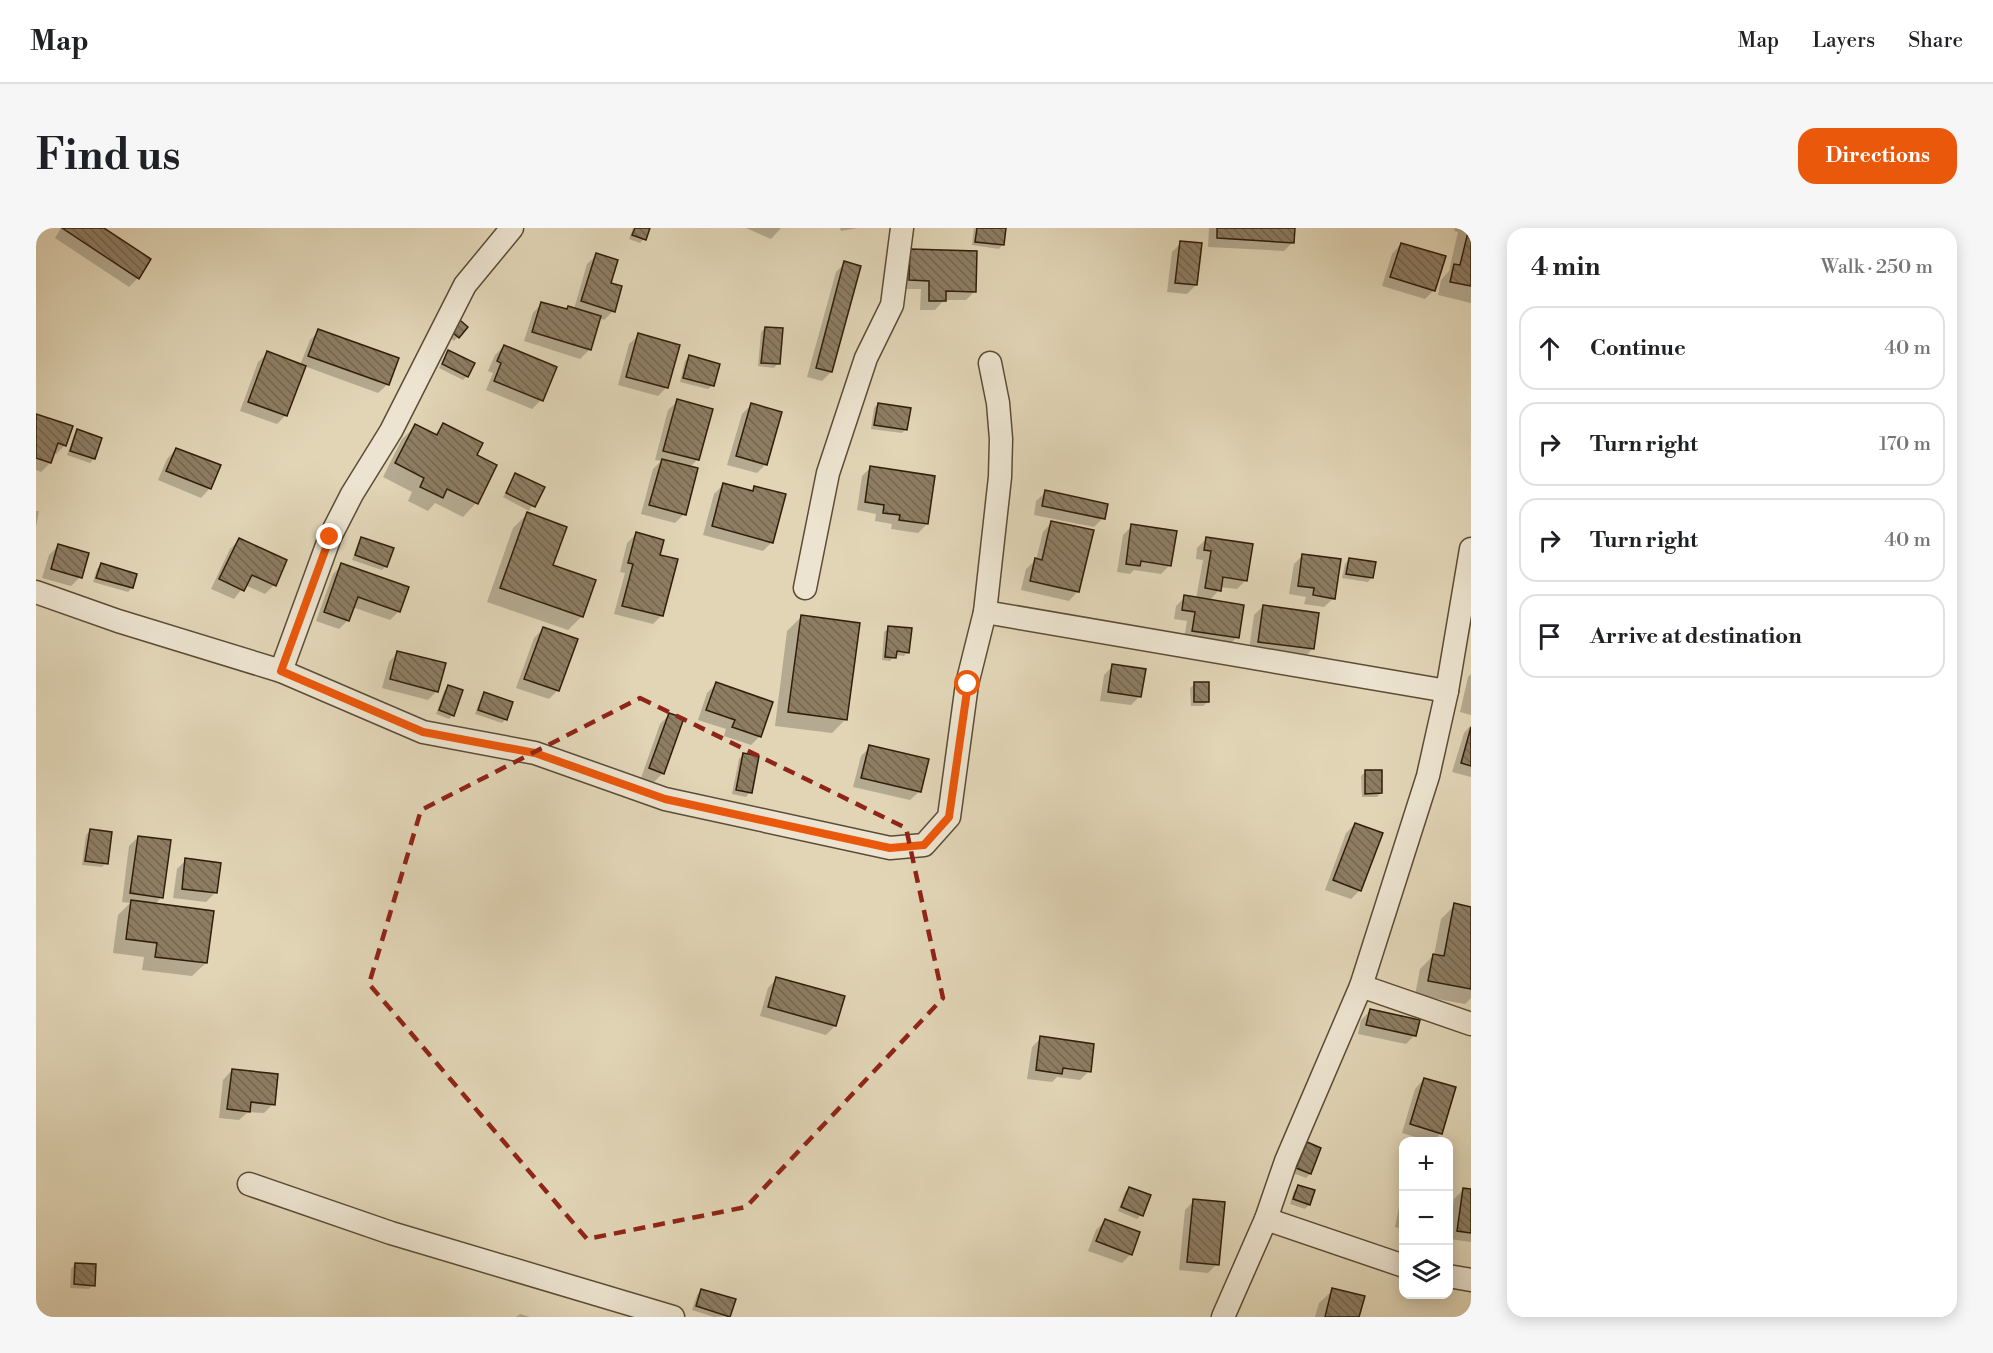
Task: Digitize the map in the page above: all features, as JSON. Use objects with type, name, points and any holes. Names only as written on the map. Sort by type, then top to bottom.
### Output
[{"type":"street","points":[[281,671],[330,537],[352,494],[391,431],[465,285],[512,228]]},
{"type":"street","points":[[806,588],[828,473],[866,358],[892,305],[902,228]]},
{"type":"street","points":[[36,592],[118,621],[281,671],[423,732],[535,753],[665,799],[890,848],[924,845],[949,817],[968,684],[985,612],[1000,477],[1001,439],[998,403],[990,363]]},
{"type":"street","points":[[1223,1317],[1266,1219],[1286,1161],[1361,986],[1428,776],[1447,691],[1471,549]]},
{"type":"street","points":[[985,612],[1447,691]]},
{"type":"street","points":[[1361,986],[1471,1024]]},
{"type":"street","points":[[249,1184],[627,1310],[674,1317]]},
{"type":"street","points":[[1266,1219],[1399,1264]]},
{"type":"street","points":[[1453,1277],[1471,1281]]},
{"type":"highlighted area","points":[[640,698],[906,828],[943,998],[746,1207],[587,1239],[369,984],[421,810]]},
{"type":"building","points":[[62,228],[104,228],[151,259],[139,279]]},
{"type":"building","points":[[635,228],[650,228],[646,240],[632,235]]},
{"type":"building","points":[[977,228],[1006,228],[1004,245],[975,242]]},
{"type":"building","points":[[1217,228],[1295,228],[1294,243],[1217,238]]},
{"type":"building","points":[[1469,228],[1471,228],[1471,286],[1450,282],[1454,264],[1460,265]]},
{"type":"building","points":[[1180,241],[1202,243],[1197,285],[1175,283]]},
{"type":"building","points":[[1401,243],[1446,256],[1435,291],[1390,277]]},
{"type":"building","points":[[910,249],[977,251],[976,292],[946,291],[946,301],[929,301],[929,281],[909,280]]},
{"type":"building","points":[[596,253],[618,260],[611,283],[622,286],[615,312],[581,301]]},
{"type":"building","points":[[844,261],[861,266],[832,372],[816,368]]},
{"type":"building","points":[[541,302],[567,309],[568,306],[601,316],[591,350],[532,332]]},
{"type":"building","points":[[454,315],[468,327],[459,338],[445,326]]},
{"type":"building","points":[[765,327],[783,328],[780,364],[761,363]]},
{"type":"building","points":[[318,329],[399,358],[389,385],[308,356]]},
{"type":"building","points":[[638,333],[680,345],[668,388],[626,377]]},
{"type":"building","points":[[504,345],[557,367],[543,401],[494,381],[501,363],[497,361]]},
{"type":"building","points":[[448,350],[475,363],[468,377],[442,364]]},
{"type":"building","points":[[267,351],[306,366],[287,416],[248,402]]},
{"type":"building","points":[[689,355],[720,364],[714,386],[683,378]]},
{"type":"building","points":[[677,399],[713,409],[699,460],[663,451]]},
{"type":"building","points":[[751,403],[782,412],[767,465],[736,456]]},
{"type":"building","points":[[878,403],[911,408],[907,430],[874,425]]},
{"type":"building","points":[[36,414],[73,426],[66,446],[58,443],[51,463],[36,458]]},
{"type":"building","points":[[443,423],[483,443],[477,455],[497,465],[478,504],[447,489],[443,498],[420,487],[424,478],[395,463],[415,424],[437,435]]},
{"type":"building","points":[[77,429],[102,438],[95,459],[70,451]]},
{"type":"building","points":[[176,448],[221,465],[211,489],[166,471]]},
{"type":"building","points":[[662,459],[698,468],[686,515],[649,505]]},
{"type":"building","points":[[870,466],[935,476],[928,524],[899,520],[900,515],[883,513],[884,505],[865,502]]},
{"type":"building","points":[[515,473],[545,487],[535,507],[506,493]]},
{"type":"building","points":[[723,483],[753,491],[754,486],[786,494],[773,543],[712,526]]},
{"type":"building","points":[[1045,490],[1108,504],[1105,519],[1042,506]]},
{"type":"building","points":[[527,512],[567,527],[553,565],[596,580],[583,617],[500,588]]},
{"type":"building","points":[[1051,521],[1094,530],[1079,592],[1030,581],[1035,558],[1042,560]]},
{"type":"building","points":[[1131,524],[1177,531],[1171,566],[1141,561],[1140,566],[1126,564]]},
{"type":"building","points":[[636,532],[664,540],[660,555],[678,559],[663,616],[622,606],[633,564],[628,563]]},
{"type":"building","points":[[361,537],[394,548],[387,567],[355,555]]},
{"type":"building","points":[[1206,537],[1253,544],[1247,581],[1223,577],[1221,591],[1205,588],[1211,551],[1204,550]]},
{"type":"building","points":[[239,538],[287,560],[276,586],[252,575],[244,591],[219,579]]},
{"type":"building","points":[[58,544],[89,553],[82,578],[51,569]]},
{"type":"building","points":[[1302,554],[1341,559],[1335,599],[1313,595],[1314,588],[1298,586]]},
{"type":"building","points":[[1349,558],[1376,562],[1373,578],[1346,574]]},
{"type":"building","points":[[101,563],[137,574],[133,588],[96,578]]},
{"type":"building","points":[[341,563],[409,587],[400,612],[358,597],[349,621],[324,612]]},
{"type":"building","points":[[1184,595],[1244,605],[1239,638],[1192,631],[1195,612],[1182,610]]},
{"type":"building","points":[[1263,605],[1319,613],[1314,649],[1258,642]]},
{"type":"building","points":[[801,615],[860,623],[847,720],[788,712]]},
{"type":"building","points":[[888,626],[912,628],[909,653],[897,651],[896,658],[885,657]]},
{"type":"building","points":[[543,627],[578,639],[559,691],[524,679]]},
{"type":"building","points":[[397,651],[446,663],[438,692],[390,679]]},
{"type":"building","points":[[1112,664],[1146,669],[1141,697],[1108,692]]},
{"type":"building","points":[[716,682],[773,702],[761,737],[732,727],[735,720],[706,710]]},
{"type":"building","points":[[1194,682],[1209,682],[1209,702],[1194,702]]},
{"type":"building","points":[[448,685],[463,690],[454,716],[439,710]]},
{"type":"building","points":[[484,692],[513,702],[507,720],[478,710]]},
{"type":"building","points":[[669,713],[684,718],[664,774],[649,768]]},
{"type":"building","points":[[1471,727],[1471,766],[1461,763]]},
{"type":"building","points":[[869,745],[929,759],[921,792],[861,778]]},
{"type":"building","points":[[743,753],[759,756],[752,793],[736,790]]},
{"type":"building","points":[[1365,770],[1382,770],[1382,793],[1365,794]]},
{"type":"building","points":[[1355,823],[1383,833],[1361,891],[1333,880]]},
{"type":"building","points":[[90,829],[112,832],[108,864],[85,861]]},
{"type":"building","points":[[138,836],[171,840],[163,898],[130,893]]},
{"type":"building","points":[[185,858],[221,863],[217,893],[182,889]]},
{"type":"building","points":[[131,900],[214,911],[207,963],[155,957],[157,943],[126,939]]},
{"type":"building","points":[[1454,903],[1471,907],[1471,989],[1428,981],[1433,954],[1444,956]]},
{"type":"building","points":[[776,977],[845,996],[836,1026],[768,1007]]},
{"type":"building","points":[[1370,1009],[1420,1020],[1416,1036],[1366,1025]]},
{"type":"building","points":[[1040,1036],[1094,1044],[1091,1072],[1063,1068],[1062,1074],[1036,1070]]},
{"type":"building","points":[[232,1069],[278,1074],[275,1105],[251,1102],[250,1112],[227,1109]]},
{"type":"building","points":[[1424,1078],[1456,1087],[1442,1134],[1410,1124]]},
{"type":"building","points":[[1307,1142],[1321,1148],[1311,1174],[1296,1168]]},
{"type":"building","points":[[1298,1185],[1315,1190],[1310,1205],[1293,1199]]},
{"type":"building","points":[[1129,1187],[1151,1195],[1143,1216],[1121,1207]]},
{"type":"building","points":[[1463,1188],[1471,1189],[1471,1233],[1457,1231]]},
{"type":"building","points":[[1193,1199],[1225,1202],[1219,1265],[1187,1262]]},
{"type":"building","points":[[1105,1219],[1140,1232],[1132,1255],[1096,1241]]},
{"type":"building","points":[[75,1263],[96,1264],[95,1286],[74,1284]]},
{"type":"building","points":[[1332,1288],[1365,1296],[1359,1317],[1325,1317]]},
{"type":"building","points":[[701,1289],[736,1299],[730,1317],[696,1306]]},
{"type":"route","points":[[330,537],[281,671],[423,732],[535,753],[665,799],[890,848],[924,845],[949,817],[968,684]]}]
